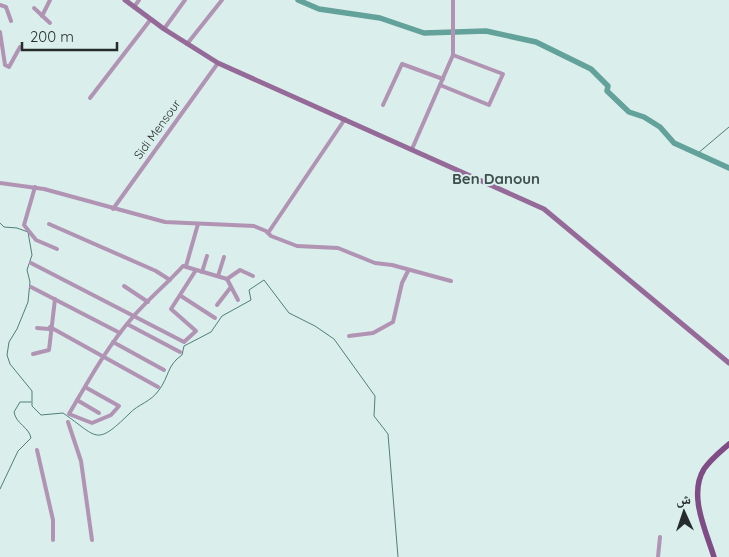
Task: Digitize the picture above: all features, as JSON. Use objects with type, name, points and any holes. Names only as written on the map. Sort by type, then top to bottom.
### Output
[{"type":"main road","points":[[125,0],[164,29],[218,63],[412,148],[544,209],[729,364]]},
{"type":"main road","points":[[714,557],[698,505],[699,486],[704,470],[729,444]]},
{"type":"street","points":[[42,16],[50,0]]},
{"type":"street","points":[[134,6],[139,0]]},
{"type":"street","points":[[164,29],[185,0]]},
{"type":"street","points":[[187,44],[222,0]]},
{"type":"street","points":[[412,148],[454,55],[452,37],[453,0]]},
{"type":"street","points":[[0,5],[6,7],[11,21]]},
{"type":"street","points":[[34,8],[50,23]]},
{"type":"street","points":[[90,98],[151,19]]},
{"type":"street","points":[[0,32],[4,63],[10,69],[20,48]]},
{"type":"street","points":[[440,85],[490,106],[502,74],[454,55]]},
{"type":"street","name":"Sidi Mensour","points":[[113,209],[218,63]]},
{"type":"street","points":[[383,105],[402,64],[443,79]]},
{"type":"street","points":[[268,233],[345,119]]},
{"type":"street","points":[[0,183],[35,187],[165,222],[254,226],[271,236],[297,246],[338,248],[375,263],[392,264],[408,271],[451,281]]},
{"type":"street","points":[[35,187],[24,225],[36,240],[56,249]]},
{"type":"street","points":[[49,224],[156,270],[170,280]]},
{"type":"street","points":[[85,387],[119,406],[111,415],[92,423],[69,414],[103,356],[133,316],[186,266],[198,224]]},
{"type":"street","points":[[202,272],[207,256]]},
{"type":"street","points":[[218,276],[224,257]]},
{"type":"street","points":[[31,263],[182,341],[188,340],[196,331],[171,309],[196,270]]},
{"type":"street","points":[[186,266],[228,279]]},
{"type":"street","points":[[228,279],[240,270],[253,276]]},
{"type":"street","points":[[349,336],[373,333],[393,322],[402,283],[408,271]]},
{"type":"street","points":[[228,279],[238,300]]},
{"type":"street","points":[[31,286],[120,333]]},
{"type":"street","points":[[124,286],[148,302]]},
{"type":"street","points":[[217,305],[231,288]]},
{"type":"street","points":[[181,296],[215,318]]},
{"type":"street","points":[[33,354],[49,350],[50,328],[55,299]]},
{"type":"street","points":[[127,324],[180,352]]},
{"type":"street","points":[[37,328],[50,328],[158,387]]},
{"type":"street","points":[[113,342],[164,370]]},
{"type":"street","points":[[77,400],[99,413]]},
{"type":"street","points":[[68,422],[81,461],[92,540]]},
{"type":"street","points":[[37,450],[53,520],[53,540]]},
{"type":"street","points":[[658,557],[660,537]]},
{"type":"waterway","points":[[298,0],[319,9],[380,18],[424,33],[486,31],[536,42],[591,69],[608,86],[607,91],[629,112],[644,117],[660,127],[674,143],[729,168]]},
{"type":"waterway","points":[[697,154],[729,127]]},
{"type":"waterway","points":[[0,223],[4,227],[17,228],[28,232],[32,255],[27,270],[30,282],[28,302],[17,329],[9,342],[7,355],[10,364],[32,391],[32,406],[41,415],[63,413],[90,433],[96,435],[102,435],[109,431],[156,394],[173,363],[182,355],[184,346],[211,332],[222,316],[251,300],[249,290],[264,280],[289,313],[315,326],[334,339],[375,396],[374,416],[388,434],[398,557]]},
{"type":"waterway","points":[[0,489],[18,451],[31,438],[28,431],[17,420],[14,412],[20,402],[31,402]]},
{"type":"district","name":"Ben Danoun","points":[[496,178]]}]
